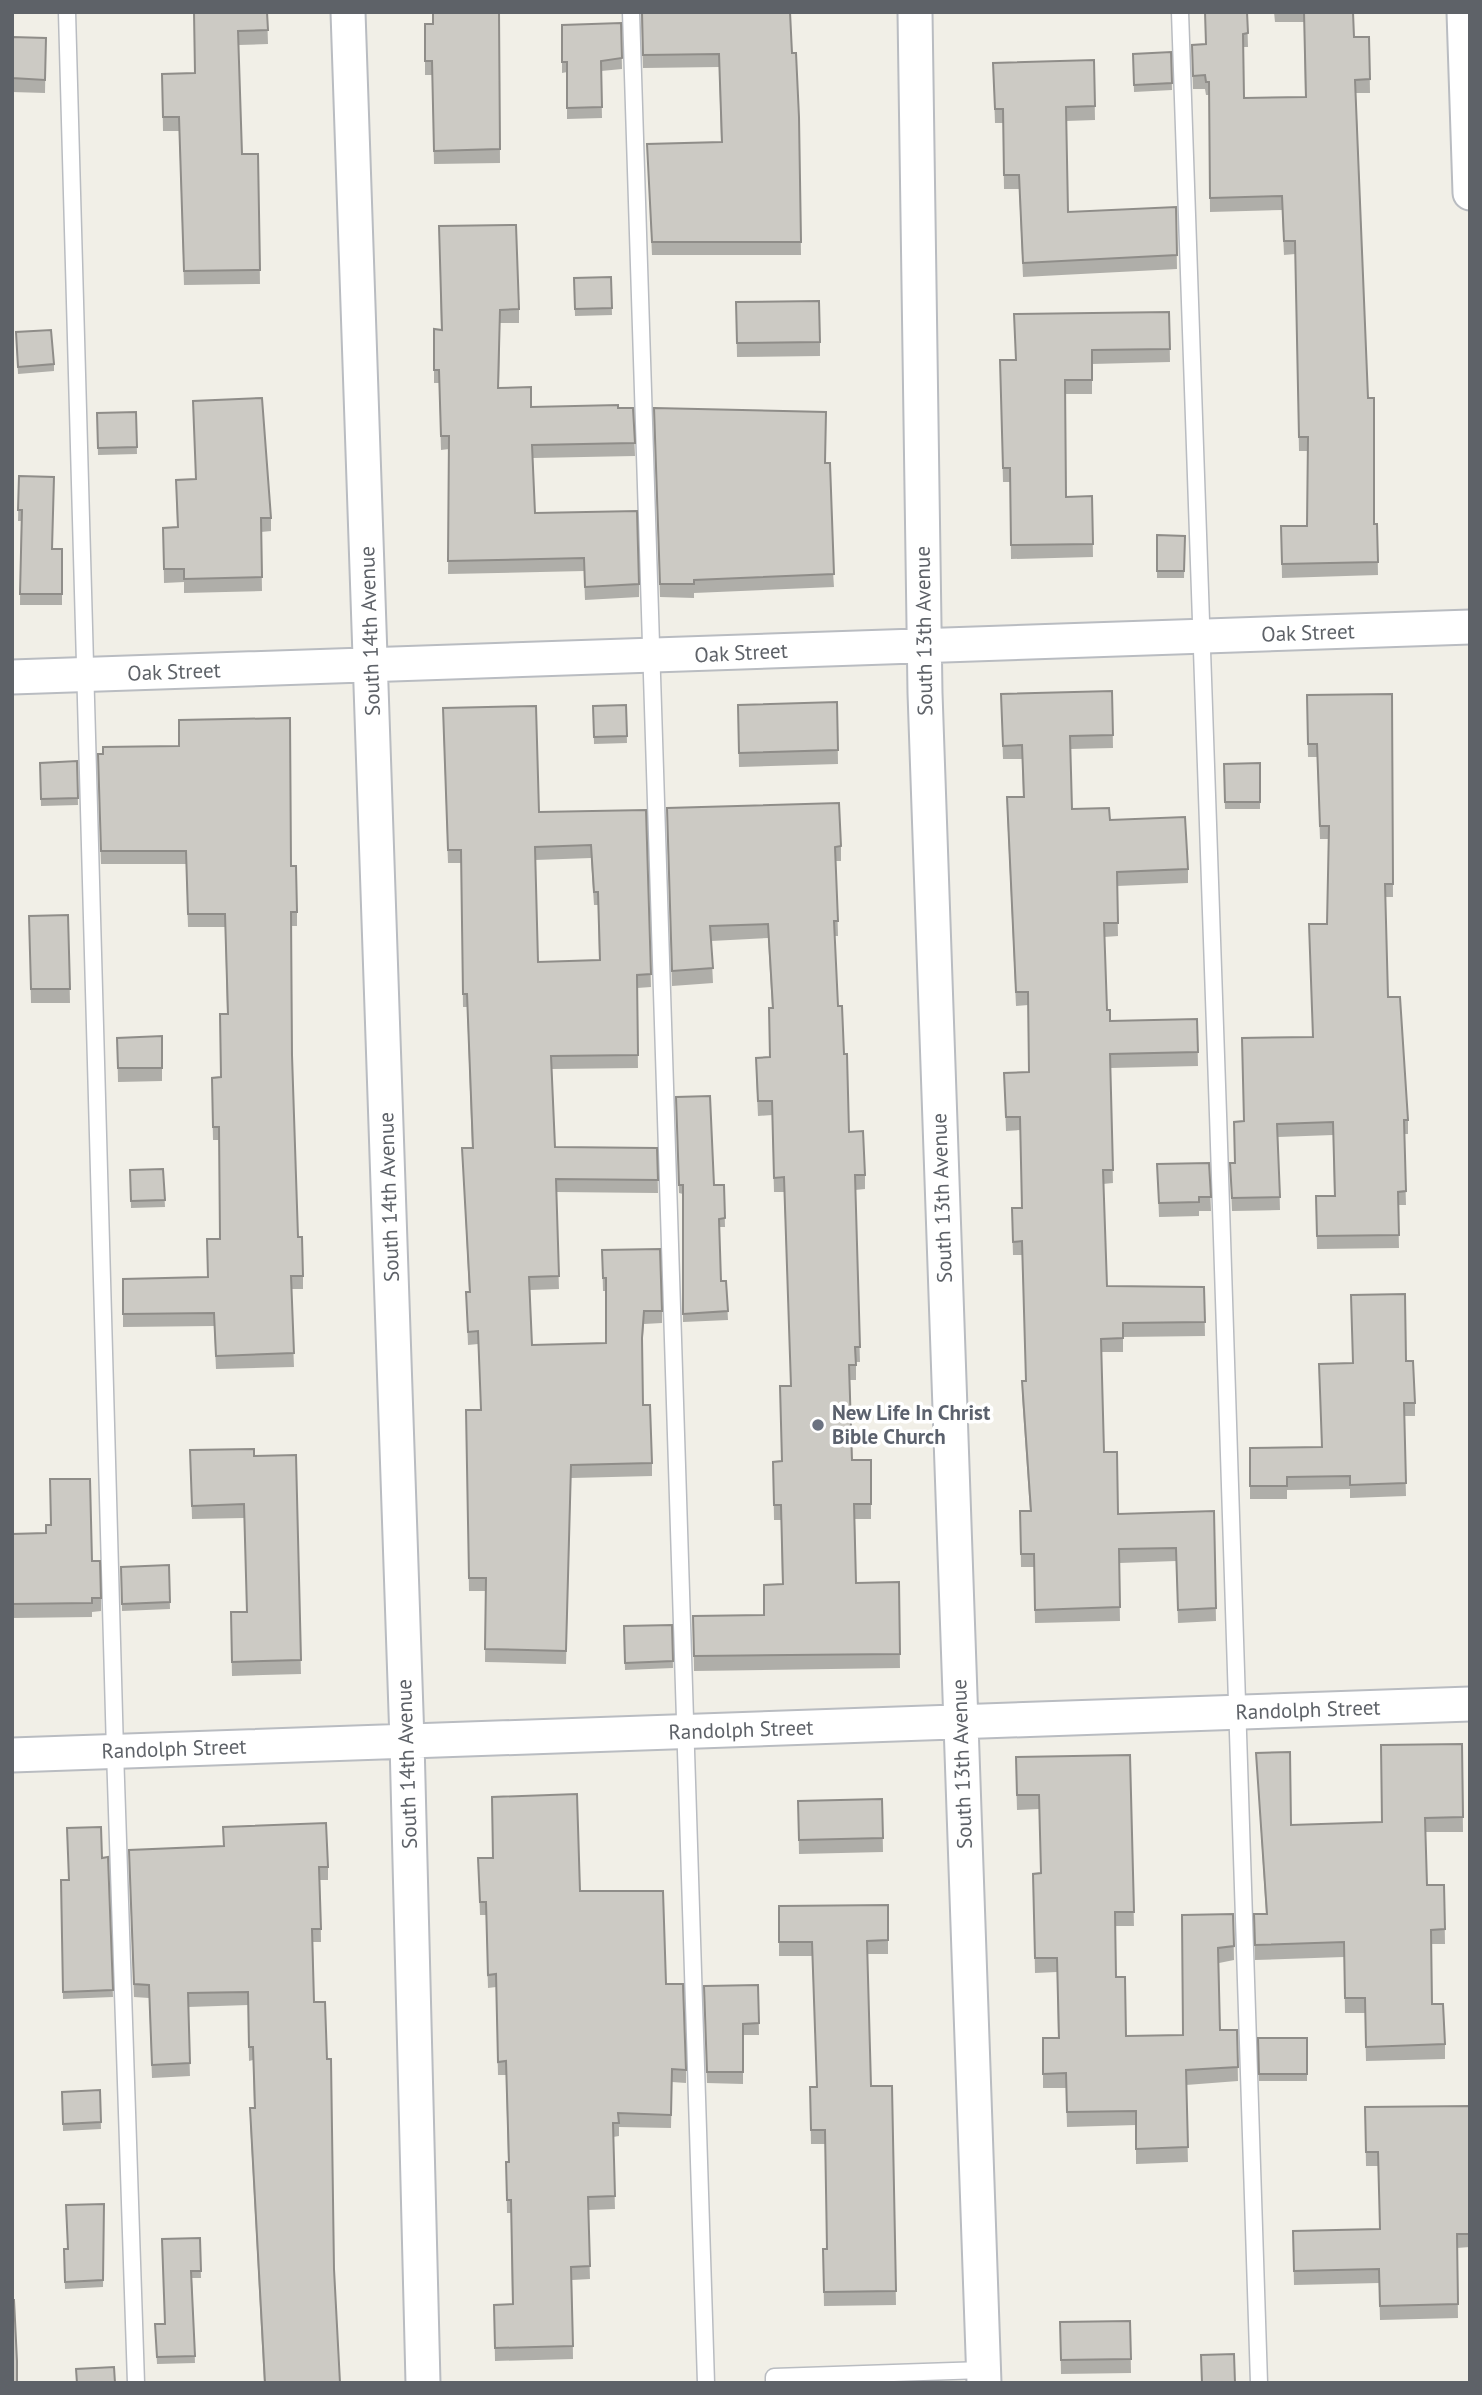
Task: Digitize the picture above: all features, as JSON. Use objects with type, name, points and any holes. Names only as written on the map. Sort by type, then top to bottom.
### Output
[{"type":"street","name":"South 14th Avenue","points":[[348,12],[407,1741],[423,2383]]},
{"type":"street","name":"South 13th Avenue","points":[[915,12],[924,645],[983,2376]]},
{"type":"street","points":[[1464,12],[1470,193]]},
{"type":"street","name":"Oak Street","points":[[12,677],[1470,627]]},
{"type":"street","name":"Randolph Street","points":[[12,1755],[1470,1704]]},
{"type":"lane","points":[[67,12],[115,1751],[136,2383]]},
{"type":"lane","points":[[631,12],[706,2383]]},
{"type":"lane","points":[[1180,12],[1203,636],[1235,1712],[1259,2383]]},
{"type":"lane","points":[[774,2383],[774,2377],[983,2376]]},
{"type":"building","points":[[194,12],[267,12],[268,30],[238,31],[242,154],[258,154],[260,270],[184,271],[179,117],[163,117],[162,74],[195,73]]},
{"type":"building","points":[[433,12],[499,12],[500,149],[434,151],[432,61],[425,61],[425,24],[433,24]]},
{"type":"building","points":[[642,12],[790,12],[792,53],[796,53],[801,242],[652,242],[647,144],[722,142],[719,54],[643,55]]},
{"type":"building","points":[[1205,12],[1247,12],[1248,33],[1243,34],[1244,98],[1306,97],[1304,12],[1353,12],[1354,37],[1369,37],[1370,79],[1355,80],[1368,398],[1374,398],[1374,524],[1377,524],[1378,562],[1282,564],[1281,526],[1307,526],[1308,437],[1299,437],[1295,241],[1284,241],[1282,196],[1210,198],[1209,82],[1206,82],[1205,75],[1193,76],[1192,45],[1206,44]]},
{"type":"building","points":[[621,23],[622,58],[601,61],[602,107],[567,108],[567,62],[562,62],[562,25]]},
{"type":"building","points":[[12,37],[46,38],[45,80],[12,78]]},
{"type":"building","points":[[1171,52],[1172,83],[1134,85],[1133,54]]},
{"type":"building","points":[[1094,60],[1095,106],[1066,107],[1068,212],[1176,207],[1177,255],[1023,263],[1019,175],[1004,175],[1003,109],[995,109],[993,63]]},
{"type":"building","points":[[516,225],[519,309],[500,310],[498,388],[531,387],[531,407],[618,405],[618,408],[633,408],[635,443],[532,445],[535,513],[637,511],[639,584],[585,587],[584,558],[448,561],[449,436],[441,436],[439,370],[434,370],[434,329],[442,330],[439,226]]},
{"type":"building","points":[[611,277],[612,308],[575,309],[574,278]]},
{"type":"building","points":[[819,301],[820,342],[737,343],[736,302]]},
{"type":"building","points":[[1169,312],[1170,349],[1092,350],[1092,380],[1065,380],[1066,497],[1092,496],[1093,544],[1011,545],[1010,468],[1003,468],[1000,360],[1016,360],[1014,314]]},
{"type":"building","points":[[51,330],[54,364],[18,367],[16,332]]},
{"type":"building","points":[[262,398],[271,518],[261,518],[262,577],[184,579],[184,569],[164,569],[163,528],[178,527],[176,480],[196,479],[193,401]]},
{"type":"building","points":[[654,408],[826,412],[825,463],[830,463],[834,574],[660,584]]},
{"type":"building","points":[[136,412],[137,447],[98,448],[97,413]]},
{"type":"building","points":[[19,476],[54,477],[52,549],[62,549],[62,594],[20,594],[22,510],[18,510]]},
{"type":"building","points":[[1157,535],[1185,536],[1184,571],[1157,571]]},
{"type":"building","points":[[1112,691],[1113,735],[1070,736],[1072,809],[1109,808],[1110,820],[1185,817],[1188,869],[1117,872],[1118,923],[1104,923],[1107,1010],[1110,1010],[1110,1021],[1197,1019],[1198,1052],[1110,1054],[1113,1170],[1103,1170],[1107,1286],[1204,1287],[1205,1322],[1123,1323],[1123,1338],[1101,1339],[1104,1452],[1117,1452],[1118,1514],[1214,1511],[1216,1608],[1178,1610],[1176,1548],[1119,1549],[1120,1607],[1035,1610],[1034,1554],[1021,1554],[1020,1511],[1031,1511],[1022,1381],[1026,1381],[1022,1241],[1013,1242],[1012,1208],[1022,1208],[1020,1117],[1006,1117],[1004,1073],[1029,1072],[1028,992],[1016,992],[1007,797],[1024,797],[1022,745],[1003,746],[1001,694]]},
{"type":"building","points":[[1392,694],[1393,884],[1385,884],[1388,997],[1400,997],[1408,1120],[1404,1120],[1406,1191],[1398,1192],[1399,1235],[1317,1236],[1316,1196],[1335,1196],[1333,1122],[1277,1124],[1280,1197],[1232,1198],[1230,1163],[1235,1163],[1234,1122],[1244,1121],[1242,1038],[1313,1037],[1309,924],[1327,924],[1329,826],[1320,826],[1317,744],[1308,744],[1307,695]]},
{"type":"building","points":[[837,702],[838,750],[739,753],[738,705]]},
{"type":"building","points":[[626,705],[627,736],[594,737],[593,706]]},
{"type":"building","points":[[536,706],[539,812],[646,810],[651,974],[637,975],[638,1055],[551,1056],[555,1147],[657,1148],[658,1180],[556,1179],[559,1276],[529,1277],[532,1345],[606,1343],[606,1278],[603,1278],[602,1250],[660,1249],[662,1311],[644,1311],[642,1338],[643,1405],[650,1405],[652,1463],[571,1465],[566,1651],[485,1649],[486,1578],[469,1578],[466,1410],[481,1410],[478,1331],[468,1332],[466,1292],[470,1292],[462,1148],[473,1148],[467,994],[463,994],[461,850],[448,850],[443,708]],"holes":[[[591,845],[594,892],[598,892],[600,960],[538,962],[535,847]]]},
{"type":"building","points":[[290,718],[291,866],[296,866],[297,912],[291,912],[292,1055],[298,1237],[302,1237],[303,1276],[291,1276],[294,1353],[216,1356],[214,1313],[123,1314],[123,1279],[208,1277],[207,1239],[220,1239],[219,1127],[213,1127],[212,1078],[221,1077],[220,1014],[228,1014],[225,914],[188,914],[186,851],[101,851],[98,754],[103,754],[103,747],[179,746],[179,720]]},
{"type":"building","points":[[77,761],[78,798],[41,799],[40,763]]},
{"type":"building","points":[[1260,763],[1260,802],[1225,802],[1224,764]]},
{"type":"building","points":[[839,803],[841,846],[835,847],[838,921],[834,921],[838,1006],[842,1006],[844,1054],[847,1054],[849,1132],[863,1131],[865,1175],[855,1175],[860,1347],[855,1347],[856,1365],[849,1365],[852,1460],[871,1460],[871,1504],[854,1504],[856,1583],[899,1582],[900,1654],[694,1656],[693,1616],[764,1615],[764,1585],[783,1584],[781,1505],[774,1505],[773,1462],[782,1461],[780,1386],[791,1386],[784,1177],[774,1178],[772,1101],[758,1101],[756,1058],[770,1057],[769,1008],[773,1008],[768,924],[710,926],[713,968],[672,971],[667,808]]},
{"type":"building","points":[[68,915],[70,989],[31,989],[29,916]]},
{"type":"building","points":[[162,1036],[162,1068],[118,1068],[117,1038]]},
{"type":"building","points":[[710,1096],[714,1185],[724,1185],[725,1218],[719,1219],[721,1281],[726,1281],[728,1311],[683,1314],[683,1185],[679,1185],[676,1097]]},
{"type":"building","points":[[1209,1163],[1211,1197],[1199,1197],[1199,1202],[1159,1203],[1157,1164]]},
{"type":"building","points":[[163,1169],[165,1200],[131,1201],[130,1170]]},
{"type":"building","points":[[1405,1294],[1406,1361],[1413,1361],[1415,1403],[1404,1403],[1406,1483],[1350,1485],[1350,1476],[1287,1477],[1287,1486],[1250,1486],[1250,1448],[1322,1447],[1319,1364],[1353,1363],[1351,1295]]},
{"type":"building","points":[[254,1449],[254,1456],[296,1455],[301,1660],[232,1662],[231,1612],[247,1612],[244,1504],[192,1506],[190,1450]]},
{"type":"building","points":[[50,1479],[90,1479],[92,1561],[100,1561],[101,1598],[92,1598],[92,1603],[12,1604],[12,1534],[46,1533],[46,1525],[51,1525]]},
{"type":"building","points":[[169,1565],[170,1602],[122,1604],[121,1567]]},
{"type":"building","points":[[672,1625],[673,1661],[625,1663],[624,1626]]},
{"type":"building","points":[[1462,1744],[1463,1817],[1425,1818],[1427,1885],[1444,1885],[1445,1929],[1431,1930],[1432,2004],[1443,2004],[1445,2044],[1366,2047],[1365,1998],[1345,1998],[1344,1942],[1255,1945],[1254,1914],[1267,1914],[1256,1753],[1290,1752],[1291,1825],[1382,1822],[1381,1745]]},
{"type":"building","points":[[1130,1755],[1134,1912],[1115,1912],[1116,1977],[1125,1977],[1126,2036],[1183,2035],[1182,1915],[1233,1914],[1234,1946],[1218,1948],[1220,2030],[1237,2030],[1238,2067],[1186,2070],[1188,2147],[1136,2149],[1136,2111],[1067,2112],[1066,2073],[1043,2074],[1043,2038],[1059,2038],[1057,1958],[1035,1958],[1033,1874],[1041,1873],[1039,1795],[1017,1795],[1016,1757]]},
{"type":"building","points":[[577,1794],[580,1891],[663,1891],[666,1984],[683,1984],[686,2070],[672,2069],[671,2115],[618,2113],[619,2123],[613,2123],[615,2196],[588,2197],[590,2266],[571,2267],[573,2346],[495,2348],[494,2305],[513,2304],[511,2200],[507,2200],[506,2162],[509,2162],[506,2061],[498,2062],[496,1974],[488,1975],[486,1902],[480,1902],[478,1858],[493,1858],[492,1797]]},
{"type":"building","points":[[882,1799],[883,1838],[799,1840],[798,1801]]},
{"type":"building","points":[[326,1823],[328,1867],[319,1867],[321,1929],[312,1929],[314,2002],[325,2002],[327,2059],[331,2059],[334,2269],[340,2383],[265,2383],[250,2108],[255,2108],[253,2047],[249,2047],[248,1992],[188,1993],[190,2063],[152,2065],[149,1985],[134,1984],[129,1850],[224,1846],[223,1827]]},
{"type":"building","points":[[101,1827],[102,1858],[108,1857],[113,1990],[63,1992],[61,1880],[69,1880],[67,1828]]},
{"type":"building","points":[[888,1905],[888,1940],[867,1941],[871,2086],[892,2086],[896,2291],[824,2292],[823,2249],[827,2249],[825,2130],[811,2130],[810,2087],[817,2087],[812,1942],[779,1942],[779,1906]]},
{"type":"building","points":[[758,1985],[759,2023],[743,2024],[743,2072],[707,2072],[704,1986]]},
{"type":"building","points":[[1258,2038],[1307,2038],[1307,2074],[1259,2074]]},
{"type":"building","points":[[100,2090],[101,2122],[63,2124],[62,2092]]},
{"type":"building","points":[[1470,2106],[1470,2234],[1457,2234],[1458,2304],[1380,2306],[1379,2269],[1294,2271],[1293,2231],[1380,2229],[1378,2152],[1366,2152],[1365,2107]]},
{"type":"building","points":[[104,2204],[103,2280],[65,2282],[64,2249],[68,2249],[66,2205]]},
{"type":"building","points":[[200,2238],[201,2271],[191,2271],[195,2356],[157,2357],[155,2324],[165,2324],[162,2239]]},
{"type":"building","points":[[14,2300],[17,2383],[12,2383]]},
{"type":"building","points":[[1130,2321],[1131,2359],[1061,2360],[1060,2322]]},
{"type":"building","points":[[1234,2354],[1235,2383],[1202,2383],[1201,2355]]},
{"type":"building","points":[[114,2367],[115,2383],[77,2383],[76,2369]]},
{"type":"place","name":"New Life In Christ Bible Church","points":[[818,1425]]}]
